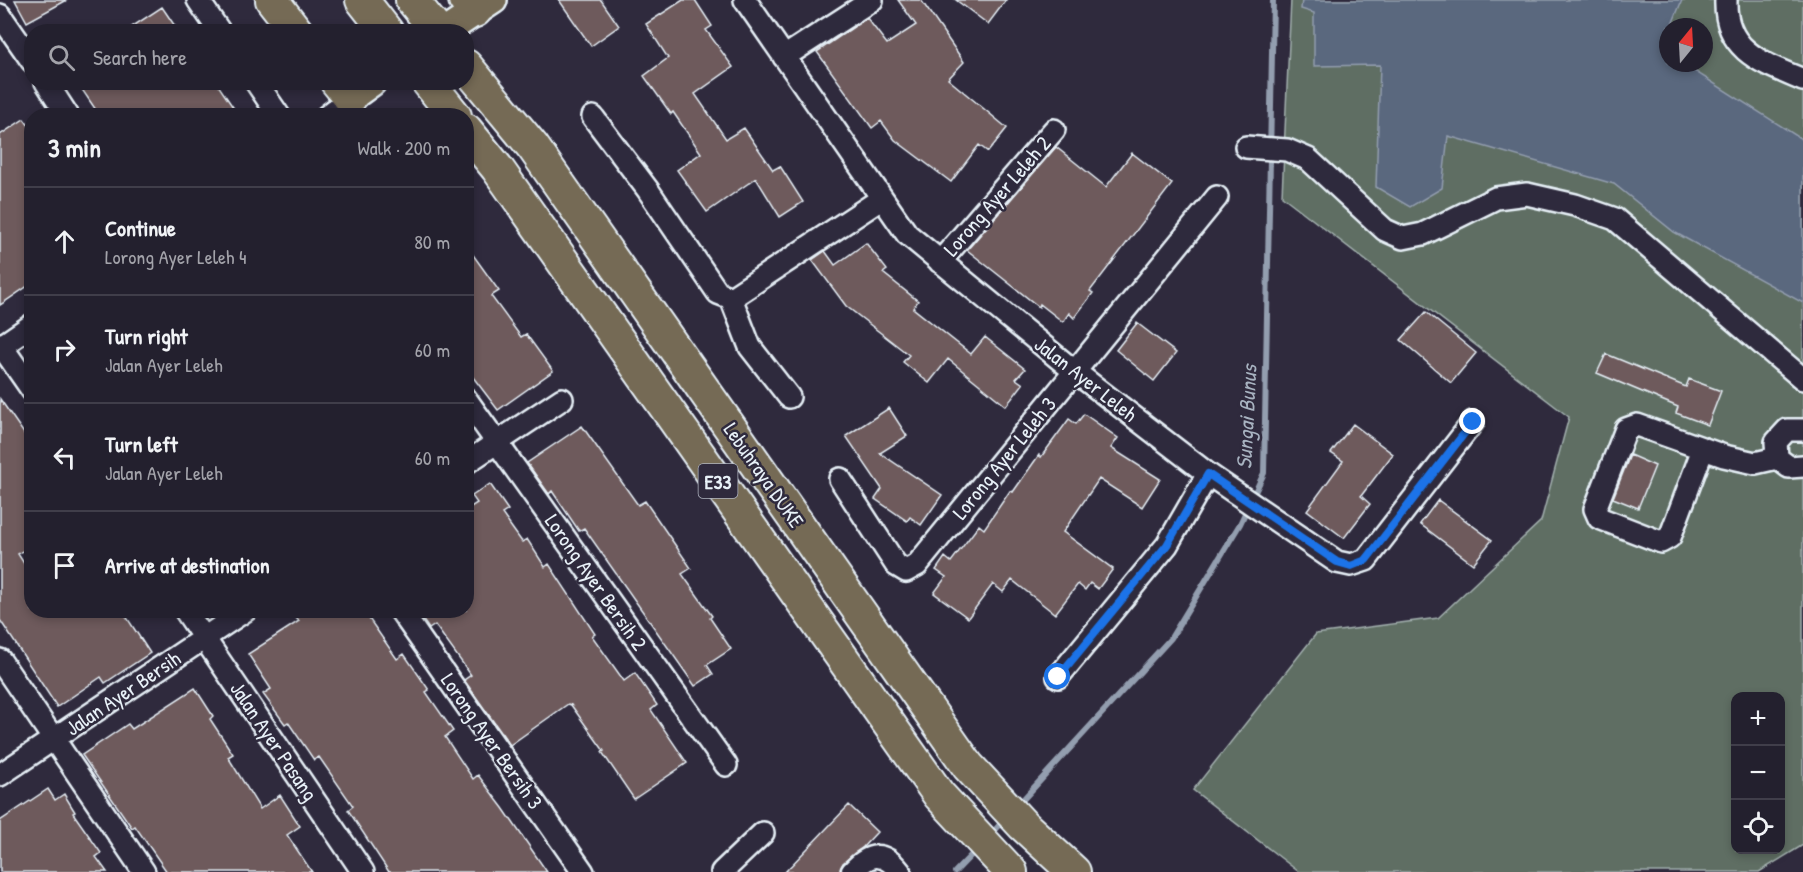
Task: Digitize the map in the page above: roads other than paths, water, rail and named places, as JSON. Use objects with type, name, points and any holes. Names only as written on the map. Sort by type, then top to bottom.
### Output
[{"type":"highway","points":[[272,0],[291,24]]},
{"type":"highway","points":[[362,0],[381,24]]},
{"type":"highway","points":[[412,0],[432,24]]},
{"type":"highway","name":"Lebuhraya DUKE","points":[[474,76],[533,147],[968,766],[1023,825],[1073,871]]},
{"type":"highway","points":[[434,90],[449,108]]},
{"type":"highway","name":"Lebuhraya DUKE","points":[[474,140],[497,168],[939,795],[1004,865]]},
{"type":"main road","points":[[454,24],[477,4]]},
{"type":"street","points":[[198,0],[214,24]]},
{"type":"street","name":"Jalan Ayer Leleh","points":[[745,0],[907,234],[1074,371],[1208,474],[1337,562],[1351,566],[1366,560],[1473,422]]},
{"type":"street","points":[[784,57],[872,0]]},
{"type":"street","points":[[1726,0],[1726,13],[1736,42],[1758,61],[1803,80]]},
{"type":"street","points":[[0,15],[24,50]]},
{"type":"street","points":[[51,90],[63,108]]},
{"type":"street","points":[[261,90],[274,108]]},
{"type":"street","points":[[593,117],[648,190],[718,294],[731,298]]},
{"type":"street","name":"Lorong Ayer Leleh 2","points":[[940,262],[1054,130]]},
{"type":"street","points":[[1246,147],[1287,150],[1308,159],[1385,230],[1404,238],[1423,234],[1496,198],[1527,194],[1575,205],[1615,219],[1803,379]]},
{"type":"street","name":"Lorong Ayer Leleh 3","points":[[840,479],[897,565],[906,571],[917,565],[1217,197]]},
{"type":"street","points":[[731,298],[881,199]]},
{"type":"street","points":[[731,298],[750,347],[789,397]]},
{"type":"street","points":[[24,330],[0,346],[24,379]]},
{"type":"street","points":[[474,458],[562,399]]},
{"type":"street","name":"Lorong Ayer Bersih 2","points":[[474,410],[726,765]]},
{"type":"street","points":[[1703,449],[1670,537],[1661,542],[1599,518],[1595,508],[1626,429],[1637,425],[1703,449],[1755,463],[1777,458]]},
{"type":"street","points":[[1803,430],[1787,430],[1776,442],[1777,458],[1789,467],[1803,466]]},
{"type":"street","points":[[1058,677],[1167,545],[1208,474]]},
{"type":"street","name":"Jalan Ayer Pasang","points":[[190,618],[363,872]]},
{"type":"street","name":"Jalan Ayer Bersih","points":[[0,776],[234,618]]},
{"type":"street","name":"Lorong Ayer Bersih 3","points":[[406,618],[583,872]]},
{"type":"street","points":[[0,660],[144,872]]},
{"type":"street","points":[[722,872],[763,833]]},
{"type":"street","points":[[852,872],[862,861],[872,856],[880,856],[900,872]]},
{"type":"water","points":[[1302,0],[1682,0],[1675,18],[1659,18],[1659,72],[1696,72],[1803,140],[1803,303],[1674,232],[1614,184],[1448,136],[1442,188],[1410,207],[1376,187],[1380,65],[1314,66],[1314,13],[1301,9]]},
{"type":"waterway","name":"Sungai Bunus","points":[[1017,806],[1171,638],[1240,524],[1264,473],[1273,0]]},
{"type":"waterway","name":"Sungai Bunus","points":[[989,837],[1004,820]]},
{"type":"waterway","name":"Sungai Bunus","points":[[955,872],[978,848]]}]
